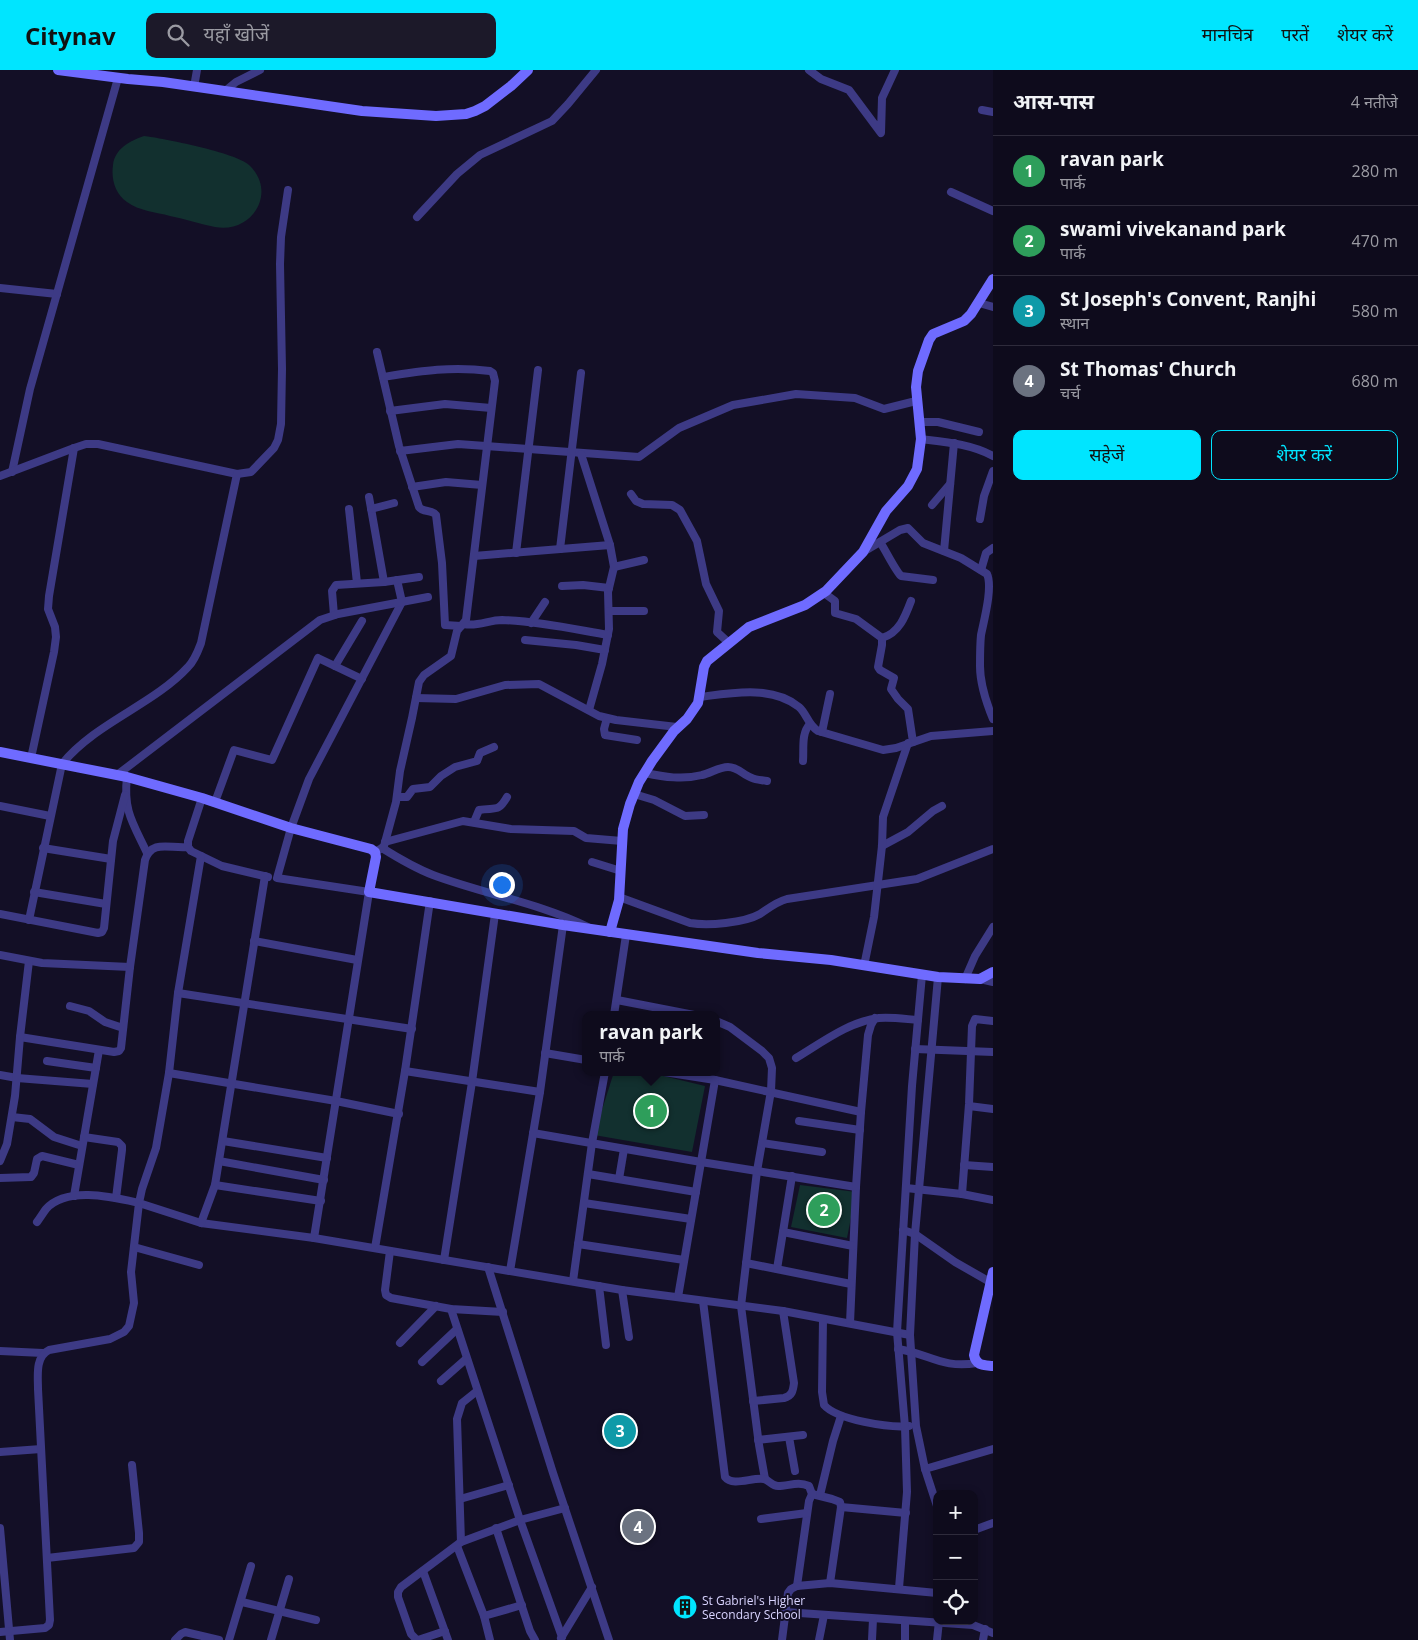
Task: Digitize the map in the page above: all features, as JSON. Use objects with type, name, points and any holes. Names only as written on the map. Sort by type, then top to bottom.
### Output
[{"type":"street","points":[[63,70],[163,82],[381,113],[452,116],[466,114],[485,106],[512,86],[528,70]]},
{"type":"street","points":[[194,87],[197,70]]},
{"type":"street","points":[[225,91],[236,82],[260,70]]},
{"type":"street","points":[[417,216],[457,174],[480,155],[552,121],[596,70]]},
{"type":"street","points":[[808,70],[820,79],[849,90],[881,132],[882,98],[895,70]]},
{"type":"street","points":[[12,472],[30,388],[118,78]]},
{"type":"street","points":[[982,110],[993,112]]},
{"type":"street","points":[[0,476],[86,444],[98,444],[237,474],[251,472],[274,448],[278,440],[281,424],[280,264],[281,237],[288,190]]},
{"type":"street","points":[[952,192],[993,211]]},
{"type":"street","points":[[610,932],[619,897],[625,820],[634,794],[645,773],[677,727],[692,712],[700,697],[703,674],[707,662],[749,627],[805,605],[824,593],[864,552],[886,511],[914,478],[917,469],[921,440],[916,401],[918,370],[929,340],[939,330],[964,321],[979,303],[993,279]]},
{"type":"street","points":[[0,288],[56,294]]},
{"type":"street","points":[[979,303],[993,307]]},
{"type":"street","points":[[377,352],[400,451],[412,487],[420,509],[433,512],[436,515],[442,563],[446,625],[474,625],[501,620],[608,635]]},
{"type":"street","points":[[314,1238],[369,892],[376,857],[397,797],[400,771],[419,682],[422,677],[451,656],[457,631],[467,617],[495,381],[493,373],[490,372],[440,368],[383,377]]},
{"type":"street","points":[[516,553],[538,370]]},
{"type":"street","points":[[560,549],[581,373]]},
{"type":"street","points":[[400,451],[445,444],[528,448],[581,454],[639,457],[680,428],[733,405],[796,394],[855,398],[884,409],[916,401]]},
{"type":"street","points":[[390,410],[445,404],[491,408]]},
{"type":"street","points":[[919,422],[938,422],[979,432]]},
{"type":"street","points":[[921,440],[954,443],[986,452],[993,456]]},
{"type":"street","points":[[944,551],[954,443]]},
{"type":"street","points":[[31,758],[54,652],[56,637],[55,627],[48,609],[49,596],[74,448]]},
{"type":"street","points":[[581,454],[610,545],[614,567],[608,588],[608,635],[589,710]]},
{"type":"street","points":[[980,519],[984,496],[993,471]]},
{"type":"street","points":[[29,920],[62,764],[79,746],[172,682],[189,666],[197,654],[201,643],[237,474]]},
{"type":"street","points":[[412,487],[446,482],[482,485]]},
{"type":"street","points":[[932,505],[950,484]]},
{"type":"street","points":[[631,494],[636,501],[643,504],[672,505],[680,510],[696,541],[706,584],[719,611],[718,632],[729,643]]},
{"type":"street","points":[[369,497],[384,582]]},
{"type":"street","points":[[371,509],[394,503]]},
{"type":"street","points":[[349,509],[357,583]]},
{"type":"street","points":[[864,552],[900,530],[908,528],[922,543],[944,551],[981,570],[990,578],[991,594],[981,637],[980,668],[987,705],[993,719]]},
{"type":"street","points":[[880,542],[901,576],[933,580]]},
{"type":"street","points":[[474,556],[610,545]]},
{"type":"street","points":[[981,570],[986,553],[993,548]]},
{"type":"street","points":[[614,567],[644,560]]},
{"type":"street","points":[[334,615],[333,588],[340,584],[384,582],[419,577]]},
{"type":"street","points":[[277,878],[291,828],[309,779],[385,638],[402,602],[397,580]]},
{"type":"street","points":[[562,586],[583,585],[608,588]]},
{"type":"street","points":[[824,593],[835,601],[835,613],[856,619],[882,638]]},
{"type":"street","points":[[122,776],[320,620],[334,615],[428,597]]},
{"type":"street","points":[[882,638],[889,636],[899,626],[911,601]]},
{"type":"street","points":[[531,623],[545,602]]},
{"type":"street","points":[[609,611],[644,611]]},
{"type":"street","points":[[335,666],[362,621]]},
{"type":"street","points":[[864,966],[878,886],[882,824],[910,743],[908,708],[891,689],[894,678],[878,667],[882,638]]},
{"type":"street","points":[[525,640],[605,650]]},
{"type":"street","points":[[215,802],[232,751],[237,749],[272,760],[316,660],[320,658],[362,679]]},
{"type":"street","points":[[416,698],[456,699],[505,685],[534,683],[548,687],[607,718],[677,727]]},
{"type":"street","points":[[700,697],[743,692],[778,696],[800,708],[815,729],[883,750],[890,750],[931,736],[993,731]]},
{"type":"street","points":[[822,732],[830,694]]},
{"type":"street","points":[[607,718],[604,729],[605,735],[637,740]]},
{"type":"street","points":[[803,761],[804,735],[806,728],[810,724]]},
{"type":"street","points":[[397,797],[407,798],[413,789],[430,787],[441,776],[455,767],[477,761],[480,752],[494,747]]},
{"type":"street","points":[[0,752],[122,776],[202,798],[291,828],[381,847],[411,866],[432,875],[564,916],[594,930]]},
{"type":"street","points":[[645,773],[682,778],[702,775],[730,767],[737,768],[751,778],[767,781]]},
{"type":"street","points":[[122,776],[129,815],[148,853]]},
{"type":"street","points":[[634,794],[654,800],[688,817],[704,815]]},
{"type":"street","points":[[0,914],[98,933],[102,932],[104,928],[113,841],[125,795]]},
{"type":"street","points":[[474,822],[479,810],[499,808],[507,797]]},
{"type":"street","points":[[202,798],[188,846],[191,851],[222,866],[265,876],[430,901],[594,930],[758,953],[831,960],[922,975],[980,979],[993,982]]},
{"type":"street","points":[[0,806],[50,816]]},
{"type":"street","points":[[882,846],[908,832],[942,806]]},
{"type":"street","points":[[381,847],[457,822],[474,822],[511,830],[574,831],[586,838],[622,841]]},
{"type":"street","points":[[20,1037],[99,1050],[119,1051],[121,1048],[145,860],[152,848],[188,846]]},
{"type":"street","points":[[43,848],[111,859]]},
{"type":"street","points":[[619,897],[681,921],[700,924],[733,921],[752,917],[771,905],[787,899],[917,879],[993,849]]},
{"type":"street","points":[[0,1351],[42,1353],[118,1336],[130,1326],[134,1307],[131,1272],[139,1203],[156,1148],[169,1074],[178,993],[201,856]]},
{"type":"street","points":[[592,862],[621,871]]},
{"type":"street","points":[[201,1223],[215,1185],[265,876]]},
{"type":"street","points":[[34,892],[106,904]]},
{"type":"street","points":[[375,1248],[399,1114],[430,901]]},
{"type":"street","points":[[444,1260],[472,1082],[495,914]]},
{"type":"street","points":[[510,1270],[540,1092],[563,925]]},
{"type":"street","points":[[965,979],[975,956],[993,927]]},
{"type":"street","points":[[615,1011],[626,934]]},
{"type":"street","points":[[254,941],[358,960]]},
{"type":"street","points":[[0,955],[42,963],[130,967]]},
{"type":"street","points":[[0,1161],[4,1140],[12,1117],[29,960]]},
{"type":"street","points":[[980,979],[993,972]]},
{"type":"street","points":[[899,1588],[908,1492],[905,1426],[897,1332],[912,1086],[922,975]]},
{"type":"street","points":[[933,1494],[925,1469],[916,1426],[910,1334],[915,1234],[938,977]]},
{"type":"street","points":[[178,993],[412,1029]]},
{"type":"street","points":[[617,1000],[673,1011]]},
{"type":"street","points":[[70,1006],[89,1012],[105,1022],[123,1028]]},
{"type":"street","points":[[850,1323],[852,1246],[861,1112],[868,1035],[875,1018]]},
{"type":"street","points":[[796,1058],[845,1028],[864,1020],[888,1018],[918,1020]]},
{"type":"street","points":[[962,1194],[973,1022],[978,1019],[993,1021]]},
{"type":"street","points":[[720,1023],[744,1036],[769,1058],[772,1068],[771,1092],[757,1171],[741,1306],[758,1440],[765,1479]]},
{"type":"street","points":[[915,1049],[993,1052]]},
{"type":"street","points":[[74,1196],[99,1050]]},
{"type":"street","points":[[545,1053],[582,1059]]},
{"type":"street","points":[[47,1061],[96,1068]]},
{"type":"street","points":[[405,1072],[540,1092]]},
{"type":"street","points":[[169,1074],[336,1101],[399,1114]]},
{"type":"street","points":[[0,1075],[93,1084]]},
{"type":"street","points":[[573,1281],[592,1144],[604,1076]]},
{"type":"street","points":[[690,1076],[861,1112]]},
{"type":"street","points":[[678,1297],[715,1080]]},
{"type":"street","points":[[912,1086],[927,1087]]},
{"type":"street","points":[[969,1106],[993,1109]]},
{"type":"street","points":[[910,1116],[925,1117]]},
{"type":"street","points":[[12,1117],[30,1119],[54,1137],[82,1146]]},
{"type":"street","points":[[799,1121],[860,1130]]},
{"type":"street","points":[[533,1133],[856,1187]]},
{"type":"street","points":[[84,1137],[118,1142],[122,1146],[116,1198]]},
{"type":"street","points":[[222,1140],[327,1158]]},
{"type":"street","points":[[762,1143],[822,1152]]},
{"type":"street","points":[[908,1147],[922,1149]]},
{"type":"street","points":[[619,1179],[624,1149]]},
{"type":"street","points":[[0,1178],[31,1177],[34,1173],[37,1159],[42,1156],[79,1165]]},
{"type":"street","points":[[219,1161],[324,1180]]},
{"type":"street","points":[[964,1165],[993,1167]]},
{"type":"street","points":[[588,1174],[696,1192]]},
{"type":"street","points":[[777,1269],[792,1176]]},
{"type":"street","points":[[215,1185],[320,1201]]},
{"type":"street","points":[[906,1188],[962,1194],[993,1200]]},
{"type":"street","points":[[37,1222],[47,1208],[62,1199],[74,1196],[116,1198],[139,1203],[201,1223],[314,1238],[622,1290],[783,1311],[910,1334]]},
{"type":"street","points":[[584,1202],[691,1219]]},
{"type":"street","points":[[903,1230],[915,1234],[955,1262],[990,1282]]},
{"type":"street","points":[[783,1232],[852,1246]]},
{"type":"street","points":[[578,1244],[684,1260]]},
{"type":"street","points":[[134,1246],[200,1265]]},
{"type":"street","points":[[390,1251],[385,1290],[386,1295],[391,1298],[451,1309],[503,1312]]},
{"type":"street","points":[[746,1264],[851,1284]]},
{"type":"street","points":[[488,1267],[552,1473],[592,1587],[608,1640]]},
{"type":"street","points":[[977,1362],[974,1355],[993,1272]]},
{"type":"street","points":[[599,1286],[606,1345]]},
{"type":"street","points":[[622,1290],[630,1337]]},
{"type":"street","points":[[702,1301],[725,1477],[729,1481],[765,1479],[778,1486],[804,1484],[809,1486],[816,1495],[840,1502],[841,1507],[830,1583]]},
{"type":"street","points":[[400,1343],[436,1306]]},
{"type":"street","points":[[451,1309],[466,1359],[561,1639]]},
{"type":"street","points":[[753,1401],[784,1398],[792,1393],[794,1383],[783,1311]]},
{"type":"street","points":[[823,1319],[823,1401],[827,1409],[841,1416],[868,1422],[916,1426]]},
{"type":"street","points":[[422,1362],[457,1329]]},
{"type":"street","points":[[898,1349],[911,1351],[945,1364],[977,1362],[993,1366]]},
{"type":"street","points":[[0,1632],[45,1628],[49,1625],[50,1620],[38,1389],[39,1360],[42,1353]]},
{"type":"street","points":[[441,1381],[466,1359]]},
{"type":"street","points":[[477,1391],[462,1403],[458,1412],[459,1544],[484,1616],[490,1640]]},
{"type":"street","points":[[797,1586],[809,1502],[816,1495],[841,1416]]},
{"type":"street","points":[[758,1440],[803,1435]]},
{"type":"street","points":[[789,1437],[795,1471]]},
{"type":"street","points":[[0,1452],[41,1449]]},
{"type":"street","points":[[925,1469],[993,1449]]},
{"type":"street","points":[[47,1558],[134,1548],[138,1542],[139,1533],[132,1465]]},
{"type":"street","points":[[460,1499],[509,1485]]},
{"type":"street","points":[[841,1507],[906,1513]]},
{"type":"street","points":[[445,1631],[417,1640],[411,1634],[398,1592],[401,1587],[459,1544],[496,1528],[565,1508]]},
{"type":"street","points":[[761,1519],[807,1513]]},
{"type":"street","points":[[978,1529],[993,1523]]},
{"type":"street","points":[[0,1528],[10,1640]]},
{"type":"street","points":[[496,1528],[530,1631],[535,1640]]},
{"type":"street","points":[[229,1640],[242,1602],[251,1566]]},
{"type":"street","points":[[424,1571],[448,1640]]},
{"type":"street","points":[[271,1640],[289,1579]]},
{"type":"street","points":[[782,1640],[788,1593],[791,1588],[797,1586],[809,1583],[830,1583],[933,1592]]},
{"type":"street","points":[[561,1639],[592,1587]]},
{"type":"street","points":[[242,1602],[316,1620]]},
{"type":"street","points":[[484,1616],[522,1605]]},
{"type":"street","points":[[785,1612],[933,1622]]},
{"type":"street","points":[[819,1640],[824,1615]]},
{"type":"street","points":[[872,1640],[873,1619]]},
{"type":"street","points":[[905,1621],[905,1640]]},
{"type":"street","points":[[937,1640],[938,1625]]},
{"type":"street","points":[[973,1625],[993,1633]]},
{"type":"street","points":[[983,1640],[984,1629]]},
{"type":"street","points":[[175,1640],[185,1632],[219,1640]]},
{"type":"green space","points":[[144,136],[215,151],[242,160],[249,165],[257,176],[261,187],[261,198],[257,209],[250,218],[240,224],[228,227],[215,227],[142,209],[127,202],[119,195],[113,181],[114,159],[124,146]]},
{"type":"green space","points":[[613,1076],[664,1076],[705,1086],[692,1152],[594,1135]]},
{"type":"green space","points":[[800,1185],[856,1192],[847,1238],[791,1227]]},
{"type":"place","name":"ravan park","points":[[651,1111]]},
{"type":"place","name":"swami vivekanand park","points":[[824,1210]]},
{"type":"place","name":"St Joseph's Convent, Ranjhi","points":[[620,1431]]},
{"type":"place","name":"St Thomas' Church","points":[[638,1527]]},
{"type":"place","name":"St Gabriel's Higher Secondary School","points":[[685,1607]]}]
